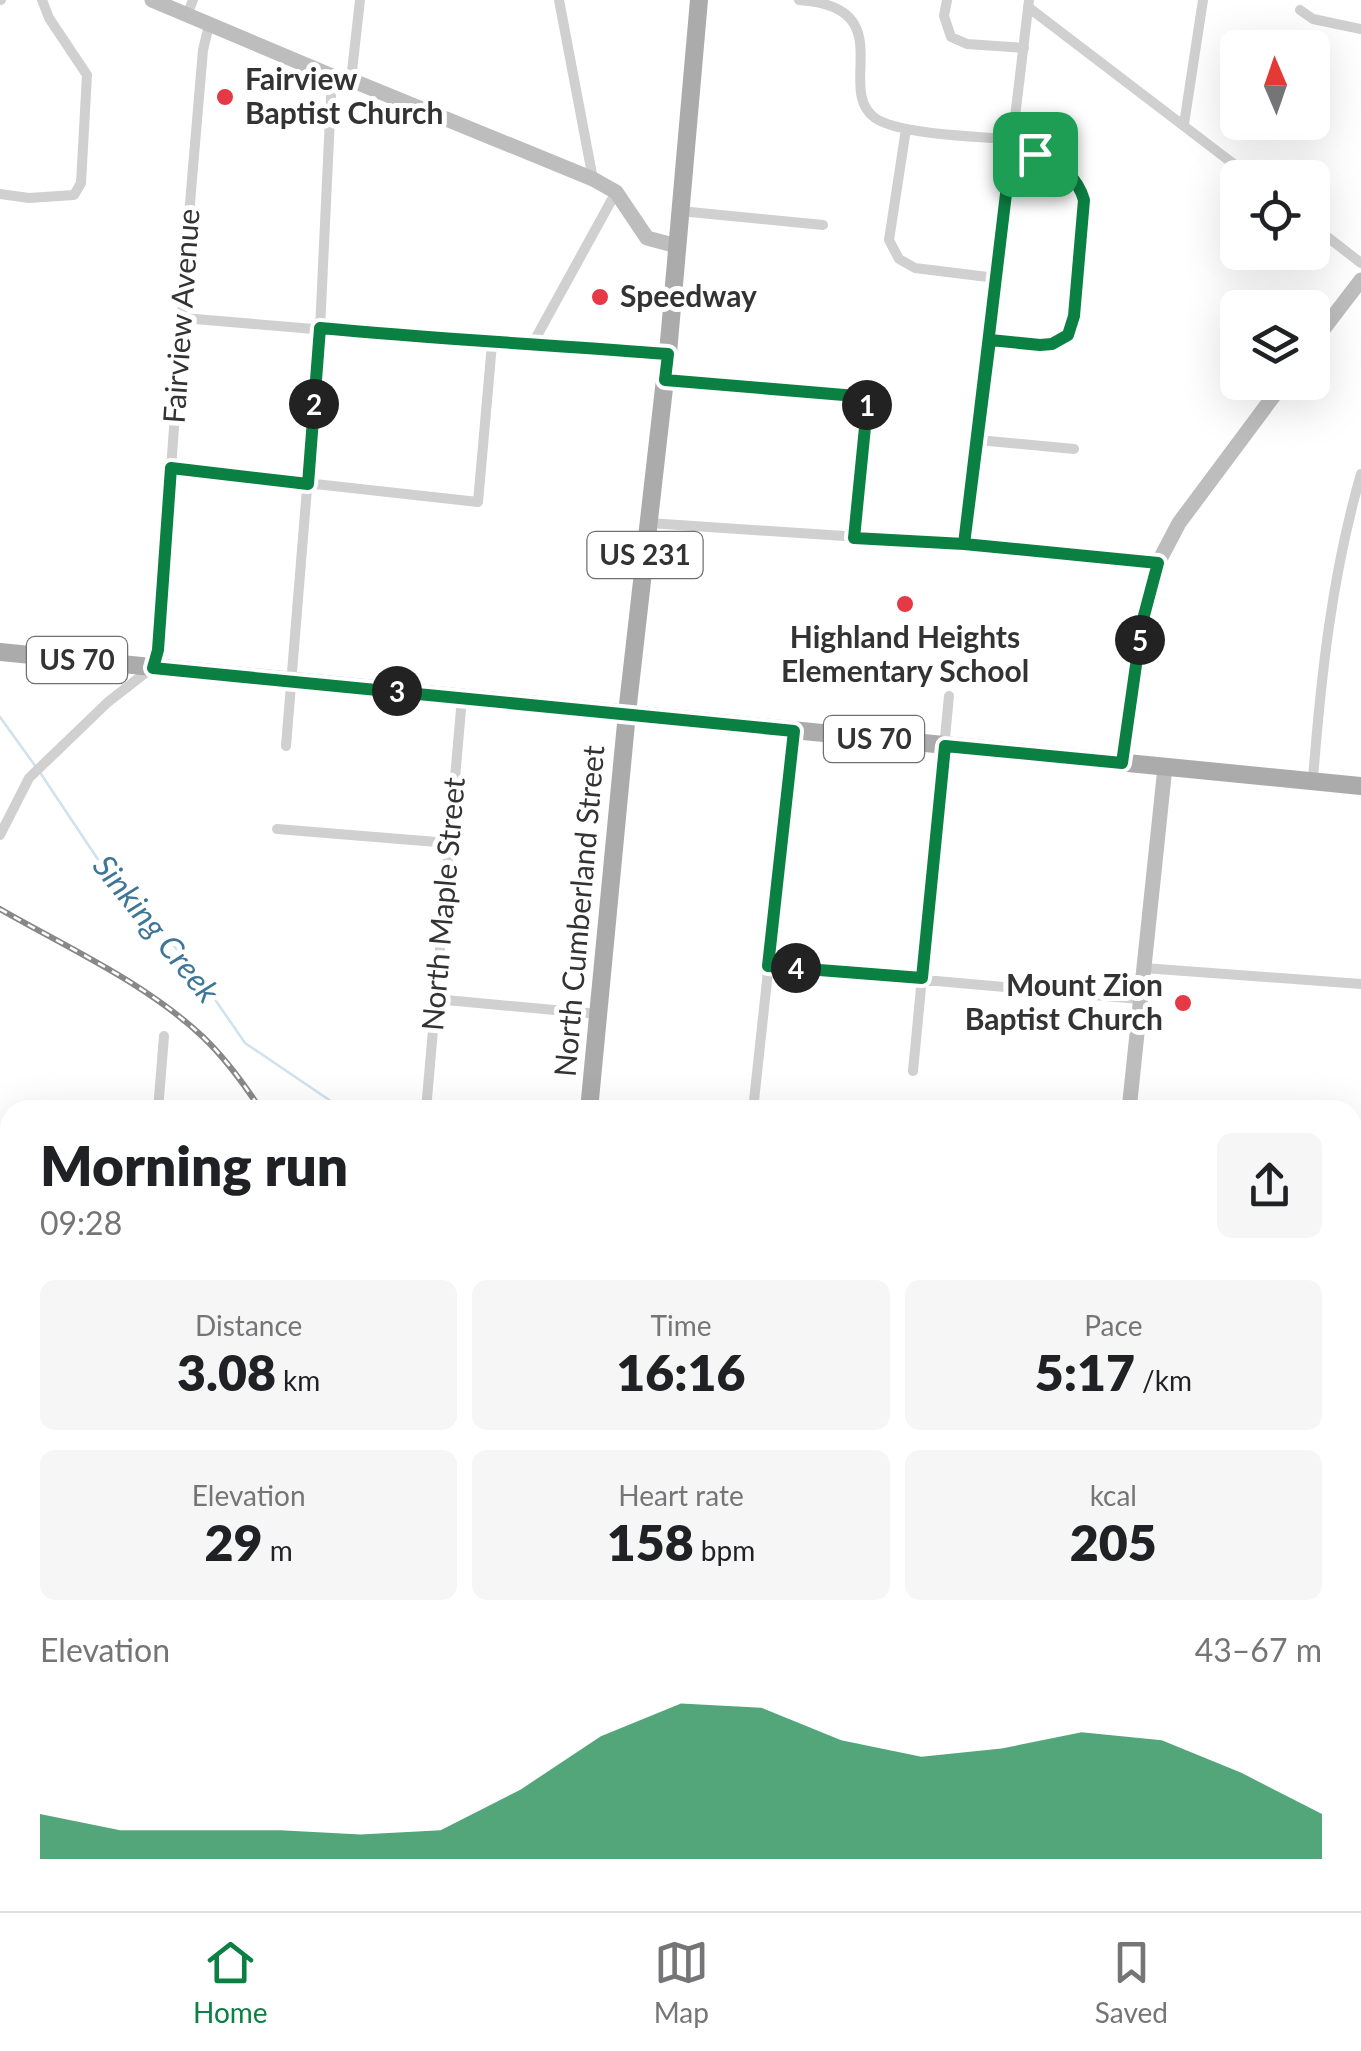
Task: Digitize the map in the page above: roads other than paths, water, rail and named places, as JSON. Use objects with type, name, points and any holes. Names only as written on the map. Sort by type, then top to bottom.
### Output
[{"type":"main road","name":"North Cumberland Street","points":[[589,1100],[668,354],[698,0]]},
{"type":"main road","name":"US 70","points":[[0,652],[1361,786]]},
{"type":"street","points":[[0,194],[29,198],[74,195],[80,183],[87,75],[49,18],[42,0]]},
{"type":"street","points":[[152,0],[190,7],[209,25],[593,179],[616,192],[647,238],[677,246]]},
{"type":"street","points":[[351,80],[360,0]]},
{"type":"street","points":[[559,0],[593,179]]},
{"type":"street","points":[[799,0],[831,6],[846,15],[856,30],[863,49],[863,105],[876,118],[906,129],[1011,146],[1045,157],[1066,171],[1080,188],[1084,214],[1074,316],[1068,335],[1052,344],[990,340]]},
{"type":"street","points":[[947,0],[944,16],[952,37],[966,44],[1024,48]]},
{"type":"street","points":[[1184,124],[1203,0]]},
{"type":"street","points":[[964,544],[1028,3]]},
{"type":"street","points":[[1028,3],[1229,160]]},
{"type":"street","points":[[1300,10],[1314,19],[1361,29]]},
{"type":"street","name":"Fairview Avenue","points":[[153,668],[158,650],[203,50],[209,25]]},
{"type":"street","points":[[286,746],[320,328],[332,76]]},
{"type":"street","points":[[906,129],[888,240],[898,259],[915,268],[996,278]]},
{"type":"street","points":[[533,343],[616,192]]},
{"type":"street","points":[[680,211],[824,226]]},
{"type":"street","points":[[1330,239],[1361,264]]},
{"type":"street","points":[[1330,320],[1361,280]]},
{"type":"street","points":[[183,318],[492,344],[533,343],[668,354]]},
{"type":"street","points":[[171,468],[478,502],[492,344]]},
{"type":"street","points":[[665,380],[868,397],[854,538]]},
{"type":"street","points":[[1122,763],[1142,623],[1158,563],[1178,523],[1270,400]]},
{"type":"street","points":[[978,440],[1074,450]]},
{"type":"street","points":[[1312,779],[1324,651],[1346,524],[1361,474]]},
{"type":"street","points":[[649,523],[964,544],[1158,563]]},
{"type":"street","points":[[0,834],[14,802],[45,759],[153,668]]},
{"type":"street","points":[[912,1071],[950,696]]},
{"type":"street","name":"North Maple Street","points":[[427,1100],[462,698]]},
{"type":"street","points":[[755,1100],[794,731]]},
{"type":"street","points":[[1130,1100],[1165,767]]},
{"type":"street","points":[[277,829],[449,844]]},
{"type":"street","points":[[768,966],[1139,999]]},
{"type":"street","points":[[1144,968],[1361,984]]},
{"type":"street","points":[[435,999],[598,1014]]},
{"type":"street","points":[[159,1100],[164,1036]]},
{"type":"waterway","name":"Sinking Creek","points":[[0,717],[36,767]]},
{"type":"waterway","name":"Sinking Creek","points":[[41,774],[97,858],[194,969],[245,1043],[329,1100]]},
{"type":"railway","points":[[0,909],[106,967],[181,1018],[219,1054],[254,1100]]},
{"type":"place","name":"Fairview Baptist Church","points":[[225,97]]},
{"type":"place","name":"Speedway","points":[[600,297]]},
{"type":"place","name":"Highland Heights Elementary School","points":[[905,604]]},
{"type":"place","name":"Mount Zion Baptist Church","points":[[1183,1003]]}]
